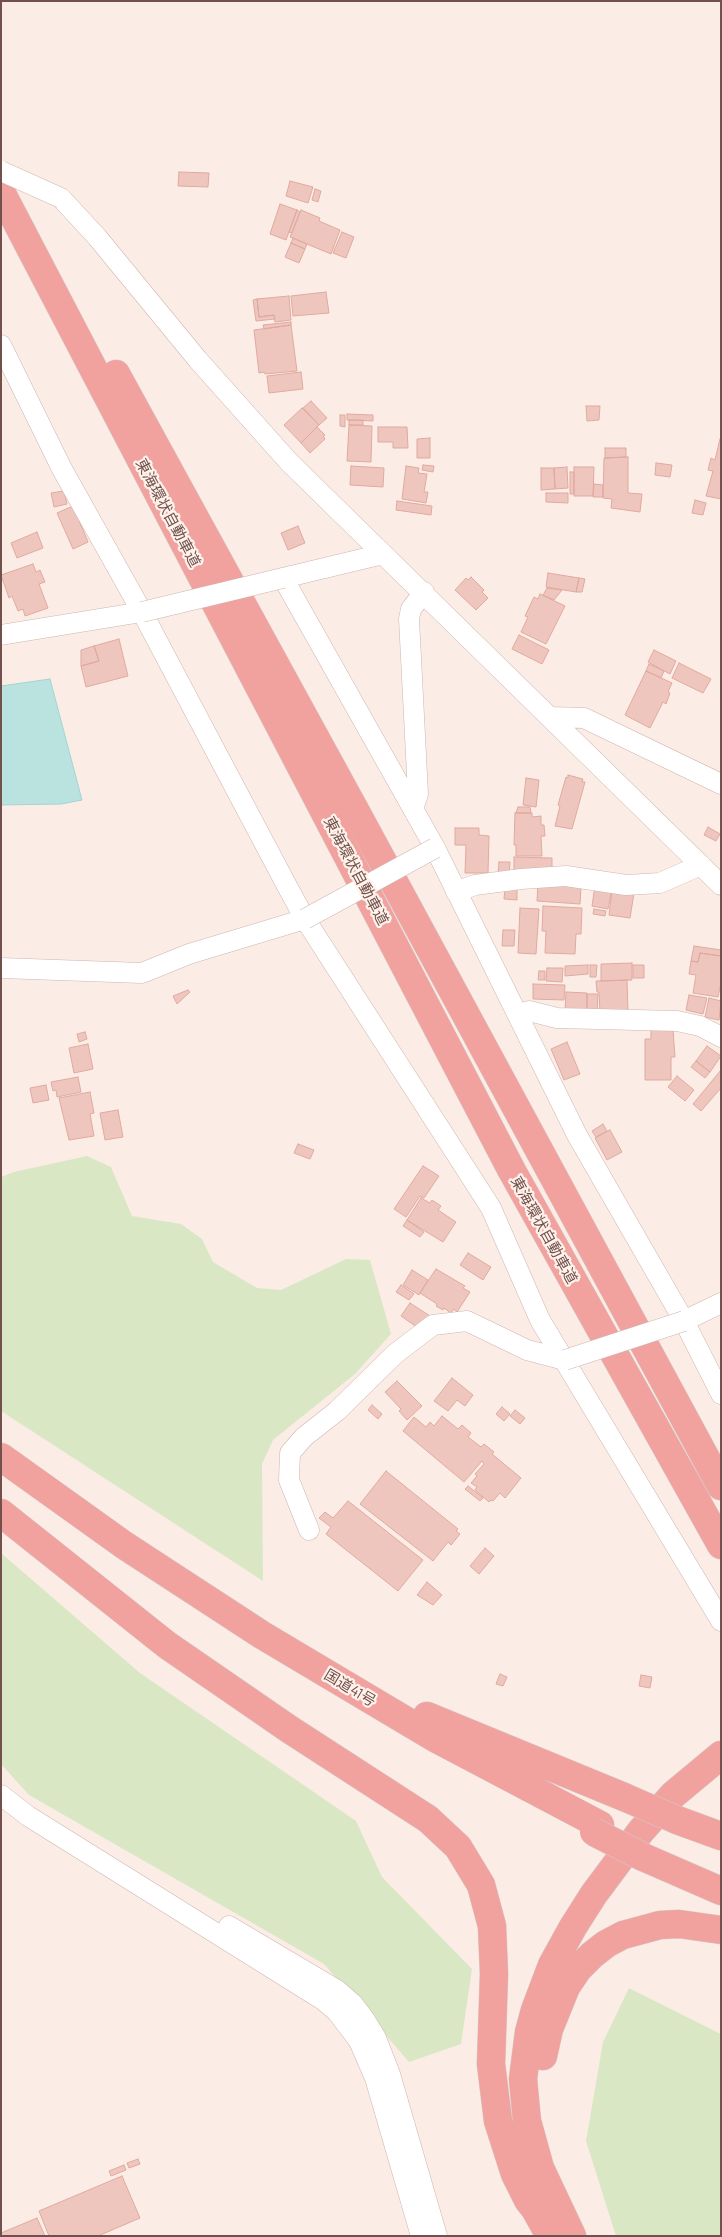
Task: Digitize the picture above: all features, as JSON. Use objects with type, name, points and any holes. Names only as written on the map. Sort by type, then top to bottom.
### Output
[{"type":"highway","name":"東海環状自動車道","points":[[1,165],[356,812],[721,1486]]},
{"type":"highway","name":"東海環状自動車道","points":[[1,192],[512,1171],[721,1545]]},
{"type":"highway","name":"国道41号","points":[[1,1457],[124,1545],[201,1596],[362,1696],[597,1829]]},
{"type":"highway","name":"国道41号","points":[[1,1468],[128,1558],[318,1681],[440,1750],[721,1891]]},
{"type":"highway","points":[[1,1513],[167,1645],[428,1819],[458,1847],[481,1885],[492,1926],[494,1974],[491,2064],[498,2121],[504,2148],[514,2174],[550,2236]]},
{"type":"highway","points":[[201,1596],[234,1609],[313,1656],[405,1706],[677,1820],[721,1836]]},
{"type":"highway","points":[[535,2209],[518,2156],[510,2120],[506,2083],[513,2025],[523,1991],[544,1943],[566,1904],[605,1849],[659,1787],[685,1763],[721,1735]]},
{"type":"highway","points":[[572,2236],[540,2168],[532,2143],[524,2100],[523,2079],[529,2032],[535,2010],[549,1973],[573,1927],[594,1894],[641,1831],[673,1795],[721,1755]]},
{"type":"highway","name":"国道41号","points":[[647,1853],[721,1881]]},
{"type":"highway","points":[[544,2173],[538,2125],[538,2082],[549,2029],[566,1987],[578,1970],[606,1944],[641,1929],[660,1924],[679,1924],[721,1930]]},
{"type":"street","points":[[1,171],[61,198],[97,237],[198,360],[289,462],[552,717],[721,885]]},
{"type":"street","points":[[1,345],[62,469],[142,612],[305,919],[491,1208],[540,1320],[721,1621]]},
{"type":"street","points":[[1,635],[142,612],[383,554]]},
{"type":"street","points":[[283,578],[435,848],[519,1014],[577,1135],[684,1321],[721,1394]]},
{"type":"street","points":[[413,809],[418,794],[409,619],[411,609],[424,592]]},
{"type":"street","points":[[552,717],[584,718],[721,784]]},
{"type":"street","points":[[1,968],[142,974],[189,954],[305,919],[435,848]]},
{"type":"street","points":[[456,892],[475,885],[521,879],[557,877],[626,885],[660,883],[701,865]]},
{"type":"street","points":[[519,1014],[529,1011],[557,1018],[677,1021],[700,1026],[721,1037]]},
{"type":"street","points":[[310,1530],[289,1480],[290,1453],[304,1437],[337,1411],[395,1354],[433,1325],[467,1321],[528,1350],[565,1360],[684,1321],[721,1303]]},
{"type":"street","points":[[1,1795],[28,1816],[322,2000],[337,2012],[359,2041],[375,2078],[421,2236]]},
{"type":"street","points":[[122,1874],[195,1905],[337,1990],[353,2004],[376,2038],[384,2056],[437,2236]]},
{"type":"green space","points":[[87,1156],[111,1167],[132,1216],[181,1224],[202,1239],[213,1262],[257,1288],[281,1290],[346,1259],[370,1260],[391,1334],[355,1374],[273,1440],[262,1464],[263,1581],[1,1411],[1,1177],[14,1172]]},
{"type":"green space","points":[[1,1553],[140,1673],[356,1821],[382,1877],[472,1969],[461,2044],[409,2062],[324,1964],[29,1795],[1,1764]]},
{"type":"green space","points":[[629,1988],[721,2034],[721,2236],[616,2236],[586,2141],[603,2042]]},
{"type":"water","points":[[50,679],[82,800],[61,804],[1,805],[1,686]]},
{"type":"building","points":[[179,172],[209,173],[208,187],[178,186]]},
{"type":"building","points":[[290,181],[313,187],[308,203],[286,196]]},
{"type":"building","points":[[315,189],[321,191],[318,202],[312,200]]},
{"type":"building","points":[[280,204],[297,210],[286,240],[270,234]]},
{"type":"building","points":[[297,210],[300,212],[292,233],[289,232]]},
{"type":"building","points":[[301,210],[320,218],[319,221],[340,230],[331,254],[290,237]]},
{"type":"building","points":[[342,232],[354,237],[346,258],[333,253]]},
{"type":"building","points":[[293,238],[307,244],[305,249],[291,243]]},
{"type":"building","points":[[291,243],[305,249],[299,263],[285,257]]},
{"type":"building","points":[[326,292],[329,313],[293,316],[291,296]]},
{"type":"building","points":[[289,296],[291,320],[275,322],[274,315],[259,317],[257,299]]},
{"type":"building","points":[[257,299],[259,317],[274,315],[275,319],[256,321],[253,300]]},
{"type":"building","points":[[291,322],[291,325],[264,329],[263,325]]},
{"type":"building","points":[[291,325],[297,371],[259,373],[254,330]]},
{"type":"building","points":[[301,372],[303,389],[269,393],[267,376]]},
{"type":"building","points":[[311,401],[327,418],[319,425],[303,408]]},
{"type":"building","points":[[586,406],[600,406],[599,420],[587,421]]},
{"type":"building","points":[[302,408],[319,425],[301,443],[284,425]]},
{"type":"building","points":[[347,414],[373,415],[373,421],[347,420]]},
{"type":"building","points":[[340,415],[345,415],[345,427],[340,426]]},
{"type":"building","points":[[349,420],[363,420],[363,425],[349,425]]},
{"type":"building","points":[[349,425],[372,426],[371,462],[347,461]]},
{"type":"building","points":[[317,427],[325,435],[323,436],[325,439],[310,453],[301,443]]},
{"type":"building","points":[[378,427],[407,427],[408,448],[393,448],[393,442],[378,442]]},
{"type":"building","points":[[430,438],[430,458],[417,458],[417,439]]},
{"type":"building","points":[[720,439],[721,499],[706,496],[713,471],[708,470],[711,458],[715,460]]},
{"type":"building","points":[[605,448],[626,448],[626,457],[605,458]]},
{"type":"building","points":[[628,457],[628,493],[642,494],[640,512],[611,508],[612,499],[603,498],[604,458]]},
{"type":"building","points":[[656,463],[672,465],[670,477],[655,475]]},
{"type":"building","points":[[423,465],[434,466],[433,472],[422,470]]},
{"type":"building","points":[[351,466],[384,468],[383,487],[350,485]]},
{"type":"building","points":[[406,466],[419,468],[418,473],[427,474],[424,492],[428,492],[426,503],[402,499]]},
{"type":"building","points":[[567,467],[568,488],[555,489],[554,468]]},
{"type":"building","points":[[574,467],[594,467],[593,496],[574,496]]},
{"type":"building","points":[[541,468],[554,468],[555,489],[541,490]]},
{"type":"building","points":[[570,472],[574,472],[574,494],[570,494]]},
{"type":"building","points":[[594,484],[603,485],[603,497],[593,497]]},
{"type":"building","points":[[64,491],[67,504],[54,507],[51,493]]},
{"type":"building","points":[[546,493],[568,493],[568,503],[546,502]]},
{"type":"building","points":[[695,500],[706,503],[703,515],[692,513]]},
{"type":"building","points":[[397,501],[432,506],[431,515],[396,510]]},
{"type":"building","points":[[73,506],[88,542],[73,549],[57,513]]},
{"type":"building","points":[[298,526],[305,543],[288,550],[281,533]]},
{"type":"building","points":[[37,532],[43,548],[17,558],[11,543]]},
{"type":"building","points":[[33,564],[36,572],[40,570],[45,582],[39,584],[48,608],[25,616],[23,609],[18,611],[12,596],[9,598],[1,575]]},
{"type":"building","points":[[548,573],[579,578],[576,592],[546,587]]},
{"type":"building","points":[[471,577],[484,590],[482,592],[488,598],[476,610],[455,590],[466,578],[468,580]]},
{"type":"building","points":[[579,578],[585,579],[582,592],[576,592]]},
{"type":"building","points":[[547,588],[562,590],[554,600],[543,595]]},
{"type":"building","points":[[540,594],[565,606],[546,644],[521,632],[528,617],[525,616],[534,597],[538,599]]},
{"type":"building","points":[[519,635],[549,650],[542,664],[512,649]]},
{"type":"building","points":[[119,639],[128,676],[86,687],[81,666],[99,661],[94,646]]},
{"type":"building","points":[[94,646],[99,661],[81,666],[81,650]]},
{"type":"building","points":[[654,650],[676,661],[670,674],[648,662]]},
{"type":"building","points":[[679,663],[711,679],[703,693],[672,678]]},
{"type":"building","points":[[649,664],[664,671],[661,678],[646,671]]},
{"type":"building","points":[[646,671],[672,683],[666,704],[663,702],[650,728],[625,715]]},
{"type":"building","points":[[568,775],[583,779],[582,782],[585,782],[572,829],[555,826],[560,806],[558,805]]},
{"type":"building","points":[[526,778],[539,780],[536,807],[523,805]]},
{"type":"building","points":[[518,807],[530,807],[531,813],[516,813]]},
{"type":"building","points":[[515,813],[532,813],[532,817],[541,816],[541,825],[544,825],[545,836],[541,836],[542,856],[516,856],[516,845],[514,845]]},
{"type":"building","points":[[708,827],[720,834],[716,841],[704,835]]},
{"type":"building","points":[[455,828],[479,828],[479,835],[489,836],[488,873],[465,873],[466,845],[455,845]]},
{"type":"building","points":[[514,857],[552,858],[552,872],[514,872]]},
{"type":"building","points":[[499,862],[510,862],[509,876],[498,876]]},
{"type":"building","points":[[538,884],[581,887],[580,904],[537,901]]},
{"type":"building","points":[[595,886],[612,889],[608,909],[592,906]]},
{"type":"building","points":[[505,887],[517,887],[517,900],[504,899]]},
{"type":"building","points":[[612,890],[634,893],[630,918],[609,915]]},
{"type":"building","points":[[543,906],[582,908],[581,934],[576,934],[575,954],[545,953],[546,931],[542,931]]},
{"type":"building","points":[[520,908],[539,909],[536,954],[518,953]]},
{"type":"building","points":[[594,909],[606,911],[605,916],[593,914]]},
{"type":"building","points":[[503,930],[515,930],[514,946],[502,946]]},
{"type":"building","points":[[694,946],[721,950],[721,956],[700,953],[698,962],[691,961]]},
{"type":"building","points":[[700,953],[721,956],[721,983],[718,997],[693,993],[696,975],[689,974],[691,961],[698,962]]},
{"type":"building","points":[[632,963],[632,980],[601,981],[601,964]]},
{"type":"building","points":[[588,965],[588,974],[565,976],[565,966]]},
{"type":"building","points":[[590,965],[597,965],[596,977],[590,977]]},
{"type":"building","points":[[633,965],[644,965],[644,978],[633,978]]},
{"type":"building","points":[[547,968],[563,968],[562,982],[546,981]]},
{"type":"building","points":[[539,971],[545,971],[545,980],[538,980]]},
{"type":"building","points":[[627,980],[628,1013],[600,1014],[599,992],[597,992],[596,981]]},
{"type":"building","points":[[533,984],[565,985],[564,1000],[533,999]]},
{"type":"building","points":[[188,990],[190,992],[177,1004],[173,996]]},
{"type":"building","points":[[566,992],[587,993],[587,1013],[565,1012]]},
{"type":"building","points":[[587,994],[598,994],[597,1014],[587,1013]]},
{"type":"building","points":[[689,995],[707,998],[703,1014],[686,1010]]},
{"type":"building","points":[[709,998],[721,1001],[719,1020],[705,1017]]},
{"type":"building","points":[[651,1030],[673,1030],[675,1057],[671,1057],[671,1080],[645,1080],[645,1039],[651,1039]]},
{"type":"building","points":[[85,1032],[87,1039],[79,1042],[77,1034]]},
{"type":"building","points":[[567,1042],[580,1074],[564,1080],[551,1049]]},
{"type":"building","points":[[88,1044],[93,1069],[74,1073],[69,1048]]},
{"type":"building","points":[[707,1046],[721,1056],[710,1072],[696,1061]]},
{"type":"building","points":[[696,1061],[710,1072],[705,1078],[691,1067]]},
{"type":"building","points":[[721,1070],[721,1088],[701,1111],[693,1104]]},
{"type":"building","points":[[677,1076],[694,1090],[685,1101],[668,1087]]},
{"type":"building","points":[[78,1077],[81,1092],[57,1097],[56,1090],[53,1091],[51,1082]]},
{"type":"building","points":[[46,1085],[49,1100],[33,1103],[30,1088]]},
{"type":"building","points":[[90,1092],[94,1113],[90,1114],[94,1136],[69,1140],[59,1098]]},
{"type":"building","points":[[118,1110],[123,1137],[105,1140],[100,1113]]},
{"type":"building","points":[[603,1124],[607,1131],[596,1137],[592,1131]]},
{"type":"building","points":[[610,1130],[622,1152],[607,1160],[595,1138]]},
{"type":"building","points":[[298,1144],[314,1150],[310,1159],[294,1153]]},
{"type":"building","points":[[423,1166],[439,1176],[424,1198],[420,1196],[406,1217],[394,1209]]},
{"type":"building","points":[[421,1198],[430,1203],[432,1200],[441,1206],[438,1210],[456,1222],[443,1242],[407,1220]]},
{"type":"building","points":[[407,1220],[424,1232],[420,1237],[403,1226]]},
{"type":"building","points":[[468,1253],[491,1267],[483,1280],[460,1265]]},
{"type":"building","points":[[436,1269],[465,1286],[463,1288],[470,1292],[457,1312],[454,1309],[451,1313],[444,1308],[443,1310],[420,1293]]},
{"type":"building","points":[[412,1270],[428,1280],[419,1295],[403,1285]]},
{"type":"building","points":[[401,1285],[414,1294],[409,1300],[396,1292]]},
{"type":"building","points":[[410,1303],[430,1316],[421,1330],[401,1316]]},
{"type":"building","points":[[452,1378],[473,1395],[465,1406],[457,1400],[448,1411],[434,1401]]},
{"type":"building","points":[[397,1381],[422,1406],[407,1420],[399,1411],[401,1409],[385,1392]]},
{"type":"building","points":[[372,1405],[382,1414],[378,1419],[368,1410]]},
{"type":"building","points":[[502,1407],[510,1414],[504,1421],[496,1414]]},
{"type":"building","points":[[515,1410],[525,1418],[520,1424],[510,1416]]},
{"type":"building","points":[[442,1416],[458,1429],[462,1425],[471,1433],[468,1437],[481,1447],[484,1444],[494,1452],[492,1454],[521,1478],[505,1498],[500,1493],[493,1501],[489,1502],[475,1490],[477,1487],[471,1483],[477,1476],[475,1474],[484,1464],[482,1461],[464,1482],[403,1431],[414,1417],[426,1427],[430,1422],[434,1426]]},
{"type":"building","points":[[386,1471],[458,1529],[456,1531],[460,1534],[451,1545],[448,1542],[433,1561],[360,1504]]},
{"type":"building","points":[[468,1486],[483,1498],[480,1501],[465,1489]]},
{"type":"building","points":[[348,1501],[423,1560],[398,1591],[326,1534],[331,1527],[319,1518],[325,1512],[333,1518]]},
{"type":"building","points":[[485,1548],[494,1556],[479,1574],[470,1566]]},
{"type":"building","points":[[427,1582],[442,1595],[433,1605],[417,1595]]},
{"type":"building","points":[[500,1674],[507,1677],[503,1686],[496,1684]]},
{"type":"building","points":[[641,1675],[652,1677],[650,1688],[639,1686]]},
{"type":"building","points":[[138,2159],[140,2164],[129,2168],[127,2163]]},
{"type":"building","points":[[124,2165],[126,2170],[111,2176],[109,2171]]},
{"type":"building","points":[[122,2176],[140,2218],[98,2236],[49,2236],[39,2211]]},
{"type":"building","points":[[37,2218],[45,2236],[1,2236],[1,2233]]}]
